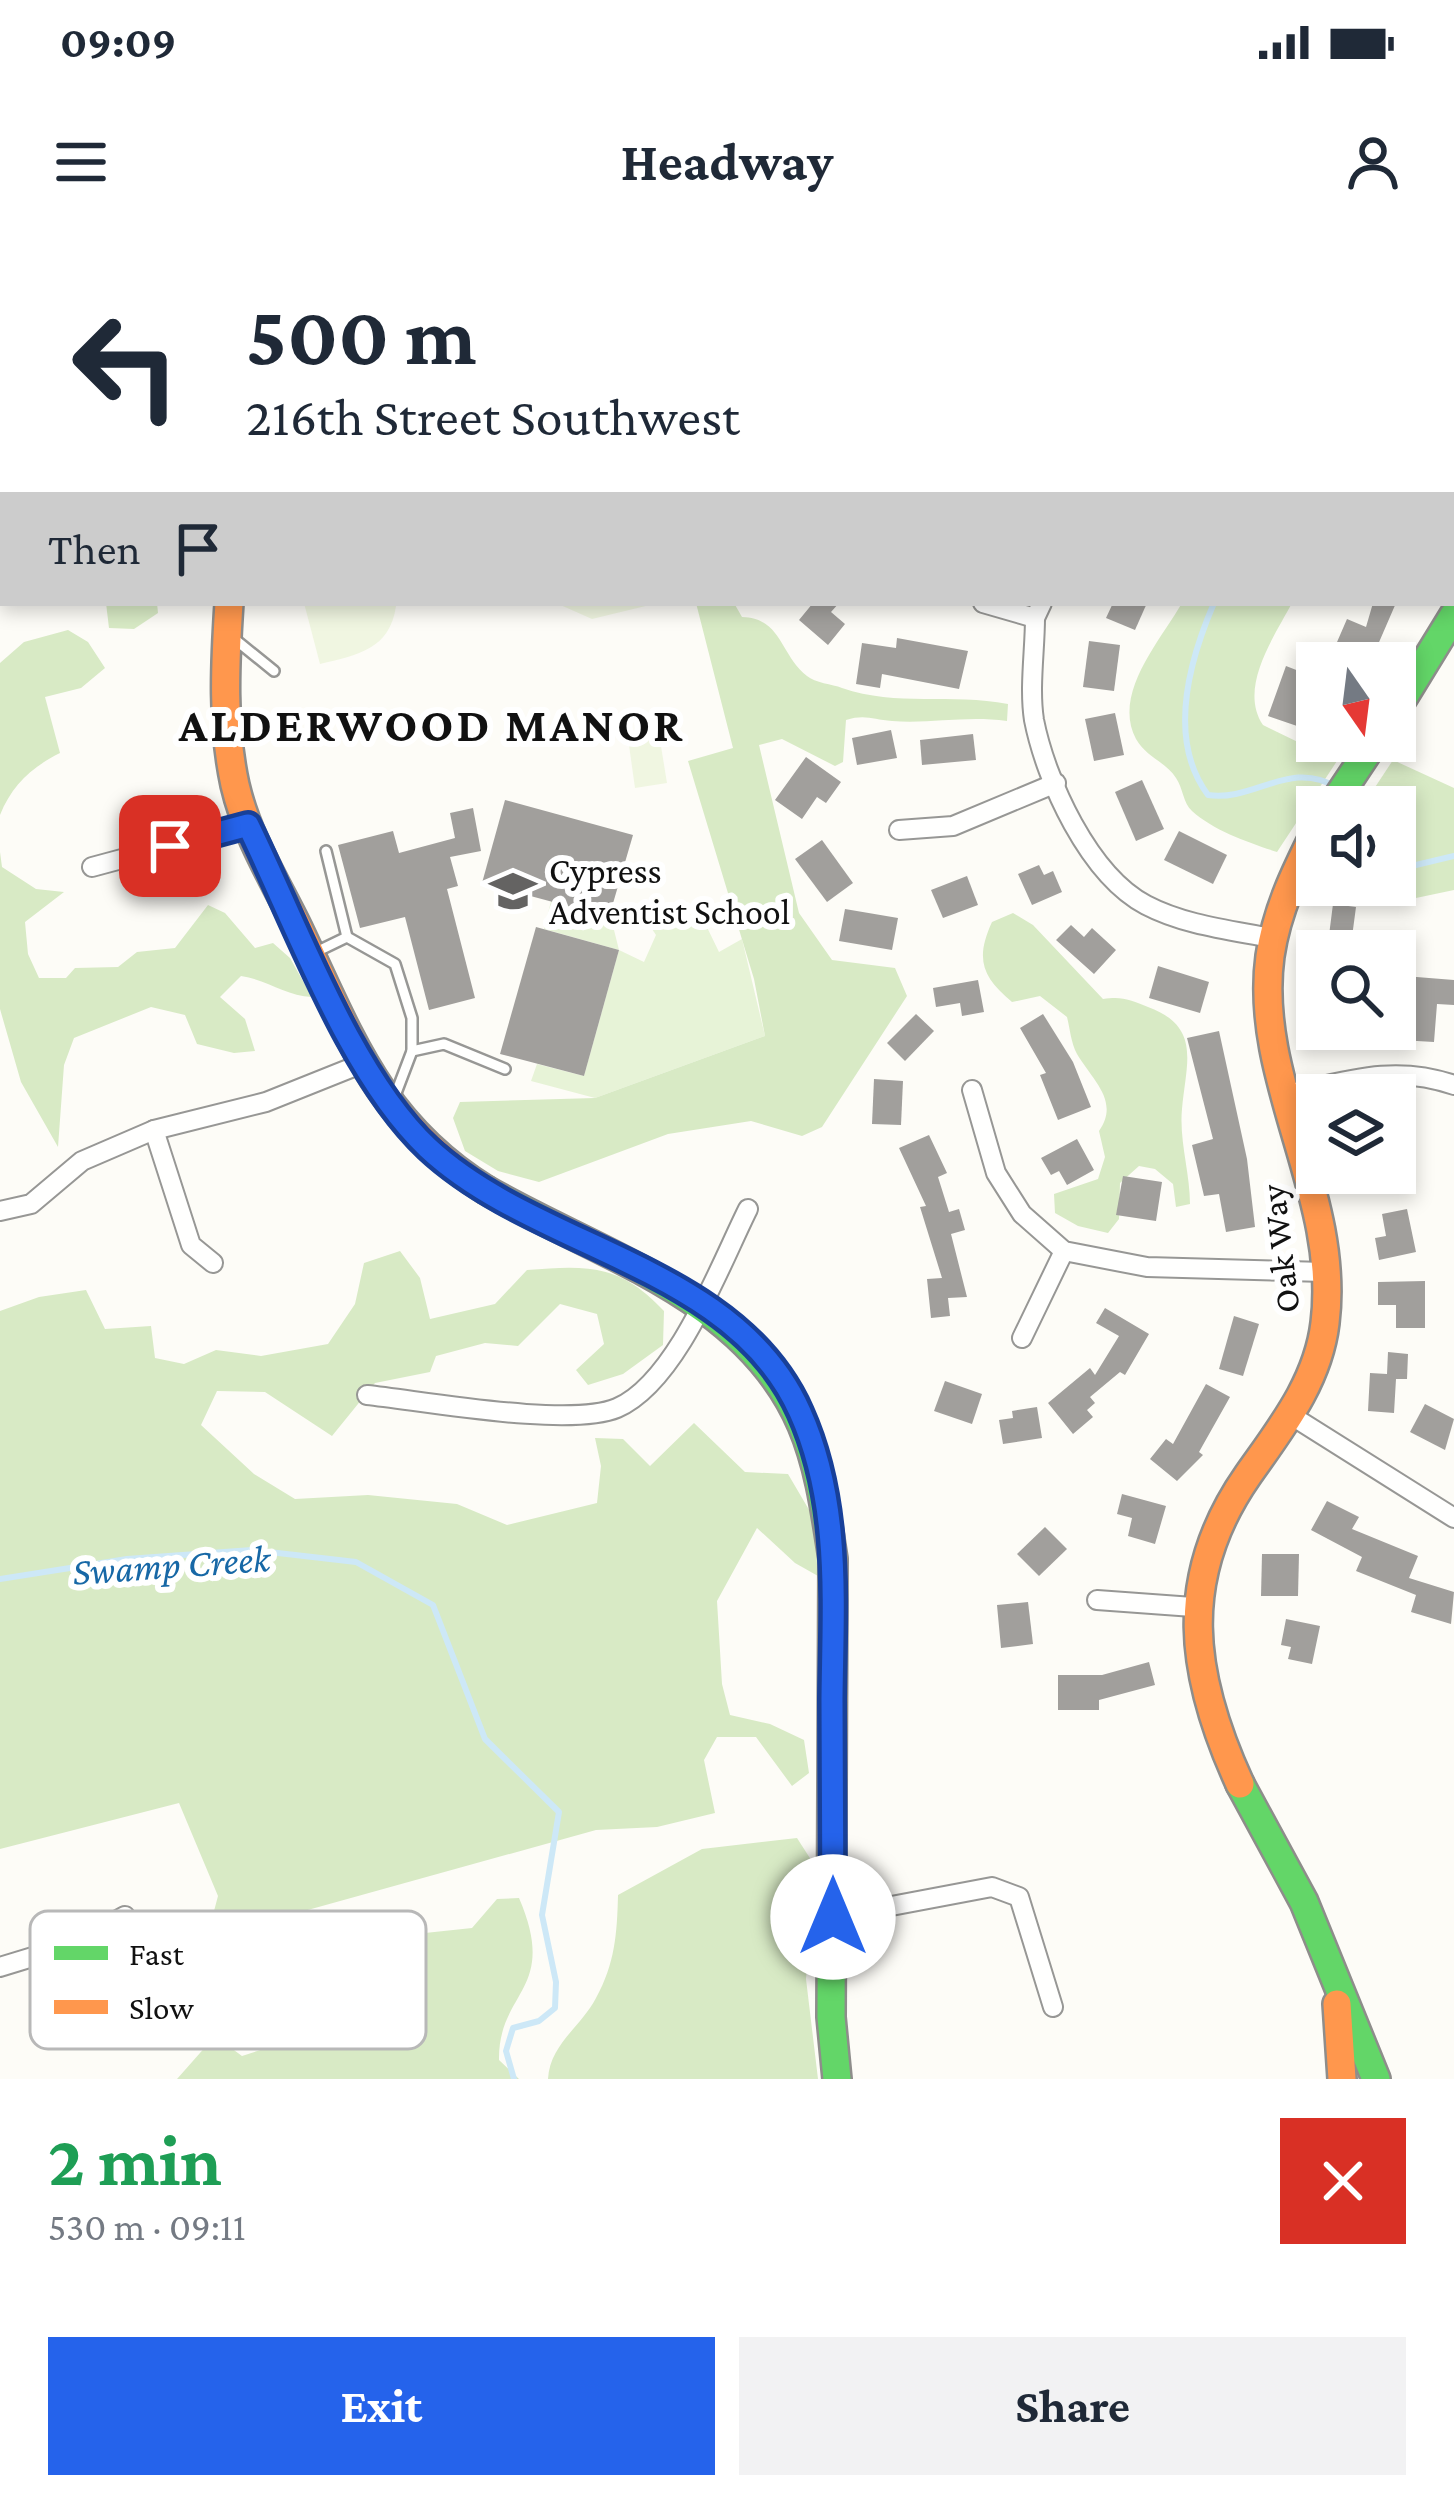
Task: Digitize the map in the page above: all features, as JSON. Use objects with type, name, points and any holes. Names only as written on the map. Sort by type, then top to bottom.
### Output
[{"type":"street","points":[[229,606],[229,747],[248,825],[362,1064],[391,1106],[430,1150],[485,1191],[702,1303],[774,1369],[799,1409],[826,1491],[833,1559],[831,2017],[837,2079]]},
{"type":"street","points":[[1007,606],[1039,610],[1034,719],[1056,783],[1096,862],[1142,903],[1173,917],[1271,938]]},
{"type":"street","points":[[1416,677],[1454,615]]},
{"type":"street","points":[[898,830],[952,826],[1056,783]]},
{"type":"street","points":[[92,867],[248,825]]},
{"type":"street","name":"Oak Way","points":[[1296,872],[1271,938],[1268,1003],[1313,1190],[1325,1320],[1318,1352],[1292,1416],[1233,1492],[1215,1527],[1192,1607],[1212,1712],[1233,1780],[1303,1901],[1336,1994]]},
{"type":"street","points":[[0,1211],[31,1204],[82,1161],[154,1130],[266,1102],[362,1064]]},
{"type":"street","points":[[1287,1094],[1370,1073],[1424,1074],[1454,1085]]},
{"type":"street","points":[[972,1090],[995,1172],[1022,1214],[1064,1251],[1148,1267],[1324,1272]]},
{"type":"street","points":[[154,1130],[191,1245],[213,1263]]},
{"type":"street","points":[[367,1395],[570,1416],[616,1408],[653,1382],[702,1303],[748,1209]]},
{"type":"street","points":[[1022,1338],[1064,1251]]},
{"type":"street","points":[[1292,1416],[1454,1518]]},
{"type":"street","points":[[1097,1600],[1192,1607]]},
{"type":"street","points":[[833,1917],[992,1887],[1009,1892],[1019,1898],[1053,2007]]},
{"type":"street","points":[[0,1967],[30,1958]]},
{"type":"street","points":[[1336,1994],[1342,2079]]},
{"type":"street","points":[[1336,1994],[1376,2079]]},
{"type":"lane","points":[[227,634],[274,671]]},
{"type":"lane","points":[[326,851],[347,937],[395,964],[412,1018],[412,1051],[391,1106]]},
{"type":"lane","points":[[311,954],[347,937]]},
{"type":"lane","points":[[412,1051],[444,1044],[505,1069]]},
{"type":"green space","points":[[106,606],[157,606],[158,613],[134,629],[109,628]]},
{"type":"green space","points":[[305,606],[396,606],[387,632],[370,648],[320,664]]},
{"type":"green space","points":[[563,606],[646,606],[592,619]]},
{"type":"green space","points":[[697,606],[736,606],[742,617],[765,624],[814,680],[883,697],[1008,704],[1007,721],[846,720],[843,762],[835,766],[782,739],[759,745],[799,913],[832,960],[895,968],[907,996],[822,1127],[802,1136],[751,1121],[668,1134],[539,1182],[498,1171],[465,1151],[453,1118],[460,1102],[595,1098],[765,1036],[754,979],[688,761],[733,748]]},
{"type":"green space","points":[[1180,606],[1290,606],[1261,663],[1254,695],[1256,711],[1263,725],[1296,741],[1296,762],[1336,762],[1321,786],[1296,786],[1296,823],[1277,852],[1201,818],[1189,808],[1172,772],[1136,739],[1130,704],[1142,668]]},
{"type":"green space","points":[[68,630],[88,642],[105,668],[81,688],[45,697],[60,753],[24,778],[0,815],[0,663],[24,642]]},
{"type":"green space","points":[[659,734],[667,783],[635,788],[628,738]]},
{"type":"green space","points":[[1392,762],[1397,762],[1454,788],[1454,890],[1416,898],[1416,786],[1376,786]]},
{"type":"green space","points":[[0,852],[2,867],[36,889],[64,892],[25,922],[28,954],[39,978],[66,978],[75,968],[118,967],[137,952],[175,948],[208,905],[225,913],[255,948],[273,943],[290,958],[312,997],[241,976],[220,997],[245,1019],[255,1051],[234,1053],[197,1044],[185,1015],[151,1007],[74,1038],[64,1065],[58,1147],[21,1082],[0,1009]]},
{"type":"green space","points":[[551,901],[610,914],[619,950],[544,929]]},
{"type":"green space","points":[[1013,913],[1033,925],[1103,999],[1126,999],[1148,1007],[1165,1015],[1184,1036],[1187,1062],[1181,1121],[1190,1204],[1176,1207],[1173,1184],[1155,1169],[1139,1166],[1120,1183],[1119,1219],[1108,1233],[1078,1226],[1055,1213],[1054,1194],[1098,1179],[1105,1157],[1099,1131],[1107,1110],[1097,1082],[1075,1050],[1067,1017],[1040,996],[1012,1002],[988,975],[983,957],[992,922]]},
{"type":"green space","points":[[702,917],[719,952],[742,939],[765,1036],[595,1098],[531,1081],[537,1064],[584,1076],[619,950],[644,962],[656,935],[652,929],[669,919],[677,926]]},
{"type":"green space","points":[[400,1251],[420,1278],[430,1319],[495,1304],[527,1270],[602,1271],[633,1284],[664,1311],[663,1345],[623,1374],[588,1385],[576,1370],[604,1344],[597,1314],[560,1304],[518,1346],[485,1343],[436,1356],[430,1372],[375,1383],[332,1436],[265,1392],[217,1391],[201,1425],[254,1474],[295,1499],[368,1495],[457,1504],[507,1525],[597,1503],[601,1466],[595,1438],[623,1439],[650,1466],[694,1423],[745,1472],[788,1474],[815,1520],[818,1576],[795,1563],[757,1528],[717,1601],[722,1684],[730,1715],[770,1724],[804,1740],[809,1773],[792,1786],[756,1737],[717,1737],[704,1760],[715,1813],[657,1827],[596,1830],[304,1911],[214,1911],[218,1896],[179,1803],[0,1849],[0,1311],[39,1297],[86,1290],[105,1329],[151,1326],[155,1358],[184,1364],[216,1350],[261,1356],[328,1344],[355,1304],[364,1263]]},
{"type":"green space","points":[[797,1838],[815,1866],[806,1979],[818,2079],[548,2079],[554,2056],[590,2008],[607,1973],[616,1936],[618,1895],[702,1849]]},
{"type":"green space","points":[[519,1898],[533,1953],[524,1988],[501,2037],[499,2060],[519,2079],[177,2079],[204,2049],[233,2049],[242,2056],[263,2049],[426,2049],[426,1933],[472,1928],[497,1899]]},
{"type":"building","points":[[811,606],[836,606],[831,612],[845,624],[828,645],[799,620]]},
{"type":"building","points":[[1112,606],[1146,606],[1135,630],[1106,618]]},
{"type":"building","points":[[1372,606],[1395,606],[1379,642],[1337,642],[1347,619],[1366,627]]},
{"type":"building","points":[[897,638],[968,651],[959,689],[882,674],[880,688],[856,684],[862,643],[896,648]]},
{"type":"building","points":[[1089,641],[1120,645],[1114,691],[1083,687]]},
{"type":"building","points":[[1286,666],[1296,670],[1296,726],[1268,716]]},
{"type":"building","points":[[1115,713],[1124,755],[1094,761],[1085,719]]},
{"type":"building","points":[[891,730],[897,758],[857,765],[852,738]]},
{"type":"building","points":[[973,734],[976,760],[922,765],[920,740]]},
{"type":"building","points":[[806,757],[841,782],[826,803],[817,797],[802,819],[775,800]]},
{"type":"building","points":[[1142,780],[1164,829],[1136,841],[1115,792]]},
{"type":"building","points":[[505,800],[633,835],[609,917],[482,883]]},
{"type":"building","points":[[473,808],[481,851],[450,857],[458,886],[447,889],[475,998],[429,1010],[405,917],[360,928],[338,845],[393,831],[399,853],[455,838],[450,813]]},
{"type":"building","points":[[1179,831],[1227,855],[1213,884],[1164,860]]},
{"type":"building","points":[[822,840],[853,883],[827,902],[795,859]]},
{"type":"building","points":[[1039,865],[1044,875],[1053,871],[1062,892],[1032,905],[1018,874]]},
{"type":"building","points":[[967,876],[978,905],[943,918],[931,890]]},
{"type":"building","points":[[1333,906],[1356,907],[1353,930],[1330,930]]},
{"type":"building","points":[[845,909],[898,918],[892,950],[839,941]]},
{"type":"building","points":[[1071,925],[1084,937],[1092,928],[1116,950],[1094,974],[1056,940]]},
{"type":"building","points":[[536,927],[619,950],[584,1076],[500,1054]]},
{"type":"building","points":[[1158,966],[1209,982],[1200,1013],[1149,998]]},
{"type":"building","points":[[1416,977],[1454,980],[1454,1005],[1437,1004],[1434,1042],[1416,1041]]},
{"type":"building","points":[[978,980],[984,1012],[962,1016],[960,1003],[936,1007],[933,988]]},
{"type":"building","points":[[916,1014],[934,1031],[905,1061],[887,1043]]},
{"type":"building","points":[[1043,1014],[1073,1062],[1091,1107],[1058,1120],[1040,1075],[1046,1073],[1020,1028]]},
{"type":"building","points":[[1219,1031],[1247,1159],[1255,1227],[1226,1232],[1219,1194],[1204,1196],[1192,1145],[1213,1139],[1187,1038]]},
{"type":"building","points":[[874,1079],[903,1081],[901,1125],[872,1124]]},
{"type":"building","points":[[929,1135],[947,1173],[938,1177],[949,1212],[959,1209],[965,1230],[951,1234],[967,1297],[948,1298],[950,1316],[931,1318],[927,1279],[942,1278],[920,1207],[926,1206],[899,1148]]},
{"type":"building","points":[[1077,1139],[1094,1170],[1067,1185],[1059,1171],[1051,1175],[1041,1158]]},
{"type":"building","points":[[1123,1176],[1162,1182],[1156,1221],[1116,1215]]},
{"type":"building","points":[[1407,1209],[1416,1252],[1379,1260],[1375,1238],[1386,1236],[1382,1214]]},
{"type":"building","points":[[1425,1281],[1425,1328],[1396,1328],[1396,1305],[1378,1305],[1378,1282]]},
{"type":"building","points":[[1105,1308],[1149,1334],[1125,1375],[1120,1372],[1090,1397],[1095,1403],[1087,1410],[1093,1417],[1073,1434],[1048,1403],[1090,1368],[1095,1375],[1119,1336],[1096,1323]]},
{"type":"building","points":[[1234,1316],[1259,1324],[1243,1376],[1219,1369]]},
{"type":"building","points":[[1388,1352],[1408,1354],[1407,1379],[1396,1379],[1394,1413],[1368,1411],[1370,1373],[1387,1374]]},
{"type":"building","points":[[945,1381],[982,1394],[972,1424],[934,1411]]},
{"type":"building","points":[[1206,1384],[1230,1397],[1199,1452],[1203,1455],[1177,1481],[1150,1459],[1166,1439],[1173,1444]]},
{"type":"building","points":[[1425,1404],[1454,1419],[1445,1450],[1410,1432]]},
{"type":"building","points":[[1037,1407],[1042,1438],[1003,1444],[999,1420],[1013,1418],[1012,1411]]},
{"type":"building","points":[[1122,1494],[1166,1506],[1155,1544],[1128,1536],[1132,1518],[1117,1514]]},
{"type":"building","points":[[1327,1501],[1359,1517],[1352,1529],[1418,1556],[1409,1578],[1454,1592],[1451,1624],[1411,1612],[1416,1595],[1356,1571],[1362,1557],[1311,1530]]},
{"type":"building","points":[[1045,1527],[1067,1549],[1039,1576],[1017,1554]]},
{"type":"building","points":[[1262,1554],[1299,1554],[1298,1596],[1261,1596]]},
{"type":"building","points":[[1028,1602],[1033,1644],[1001,1648],[997,1605]]},
{"type":"building","points":[[1286,1619],[1320,1626],[1312,1664],[1288,1659],[1291,1647],[1281,1645]]},
{"type":"building","points":[[1149,1662],[1155,1685],[1099,1700],[1099,1710],[1058,1710],[1058,1675],[1102,1675]]},
{"type":"waterway","points":[[1213,606],[1190,675],[1185,725],[1195,773],[1208,795],[1241,793],[1303,777],[1334,786]]},
{"type":"waterway","points":[[1416,865],[1454,856]]},
{"type":"waterway","name":"Swamp Creek","points":[[0,1579],[127,1559],[252,1550],[356,1562],[433,1605],[485,1739],[559,1812],[542,1915],[556,1982],[555,2008],[539,2021],[513,2028],[506,2051],[514,2079]]},
{"type":"traffic: fast","points":[[1416,677],[1454,615]]},
{"type":"traffic: fast","points":[[1345,786],[1361,762]]},
{"type":"traffic: fast","points":[[486,1190],[621,1259],[707,1311],[745,1343],[777,1381],[802,1425],[818,1474],[833,1559],[831,2017],[837,2079]]},
{"type":"traffic: fast","points":[[1240,1784],[1304,1902],[1376,2079]]},
{"type":"traffic: slow","points":[[229,606],[228,740],[235,785],[254,841],[371,1074],[419,1136],[486,1190]]},
{"type":"traffic: slow","points":[[1240,1784],[1210,1704],[1202,1665],[1201,1589],[1209,1551],[1225,1513],[1306,1385],[1325,1323],[1327,1276],[1321,1230],[1284,1093],[1268,1002],[1277,922],[1296,873]]},
{"type":"traffic: slow","points":[[1337,2004],[1342,2079]]},
{"type":"place","name":"Cypress Adventist School","points":[[513,891]]},
{"type":"district","name":"ALDERWOOD MANOR","points":[[432,724]]},
{"type":"route","points":[[170,846],[248,825],[362,1064],[398,1116],[430,1150],[485,1191],[702,1303],[774,1369],[799,1409],[826,1491],[833,1559],[833,1917]]}]
